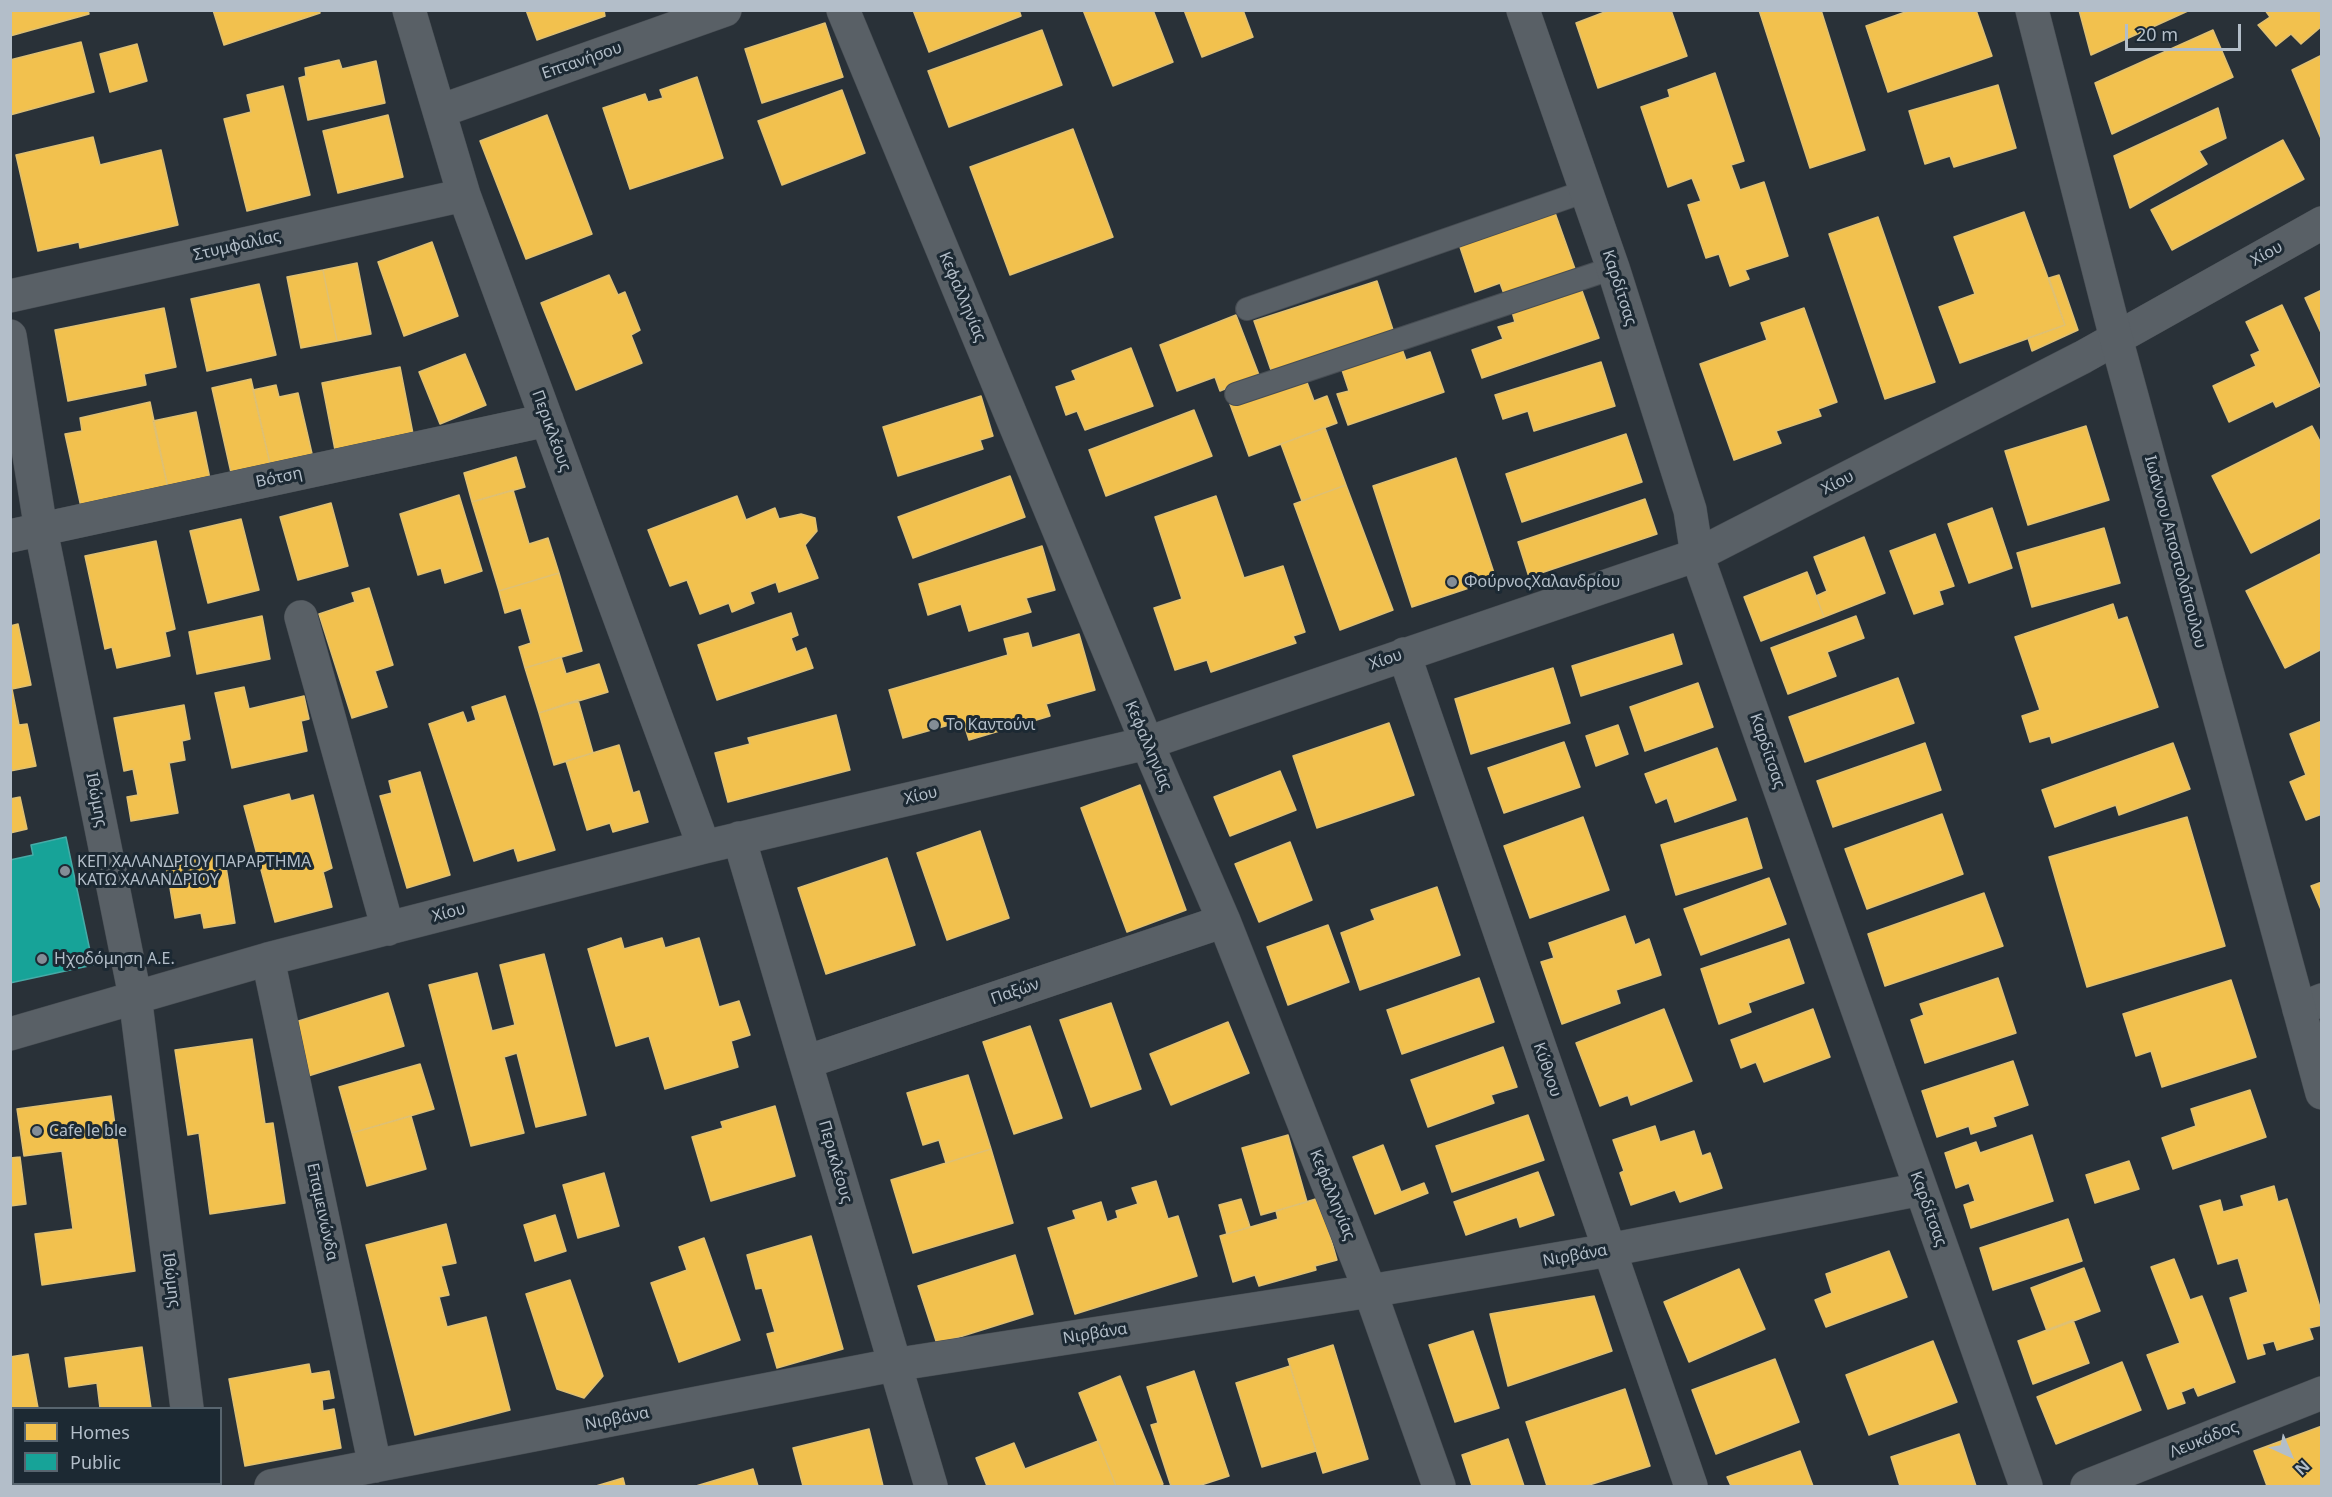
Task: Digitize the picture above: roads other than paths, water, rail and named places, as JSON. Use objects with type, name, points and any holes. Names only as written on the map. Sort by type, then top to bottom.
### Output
[{"type":"street","name":"Περικλέους","points":[[409,10],[464,195],[704,847]]},
{"type":"street","name":"Επτανήσου","points":[[440,111],[725,10]]},
{"type":"street","name":"Κεφαλληνίας","points":[[843,10],[1147,743],[1224,921],[1370,1291],[1439,1486]]},
{"type":"street","name":"Καρδίτσας","points":[[1523,10],[1613,268],[1690,510],[1697,555],[2026,1486]]},
{"type":"street","name":"Ιωάννου Αποστολόπουλου","points":[[2032,10],[2116,338],[2310,1004],[2322,1093]]},
{"type":"street","name":"Στυμφαλίας","points":[[10,296],[464,195]]},
{"type":"street","name":"Χίου","points":[[10,1034],[268,959],[739,838],[1147,743],[1697,555],[2116,338],[2322,223]]},
{"type":"street","name":"Ιθώμης","points":[[10,336],[26,533],[135,996],[187,1407]]},
{"type":"street","name":"Βότση","points":[[26,533],[547,420]]},
{"type":"street","points":[[301,617],[388,929]]},
{"type":"street","name":"Κύθνου","points":[[1404,654],[1691,1486]]},
{"type":"street","name":"Περικλέους","points":[[739,838],[893,1365],[931,1486]]},
{"type":"street","name":"Παξών","points":[[806,1062],[1224,921]]},
{"type":"street","name":"Επαμεινώνδα","points":[[268,959],[375,1466]]},
{"type":"street","name":"Νιρβάνα","points":[[271,1486],[893,1365],[1370,1291],[1609,1250],[1921,1189]]},
{"type":"street","name":"Λευκάδος","points":[[2087,1486],[2322,1393]]},
{"type":"lane","points":[[1247,309],[1586,191]]},
{"type":"lane","points":[[1236,393],[1613,268]]},
{"type":"place","name":"ΦούρνοςΧαλανδρίου","points":[[1452,582]]},
{"type":"place","name":"Το Καντούνι","points":[[934,725]]},
{"type":"place","name":"ΚΕΠ ΧΑΛΑΝΔΡΙΟΥ ΠΑΡΑΡΤΗΜΑ ΚΑΤΩ ΧΑΛΑΝΔΡΙΟΥ","points":[[65,871]]},
{"type":"place","name":"Ηχοδόμηση Α.Ε.","points":[[42,959]]},
{"type":"place","name":"Cafe le ble","points":[[37,1131]]}]
